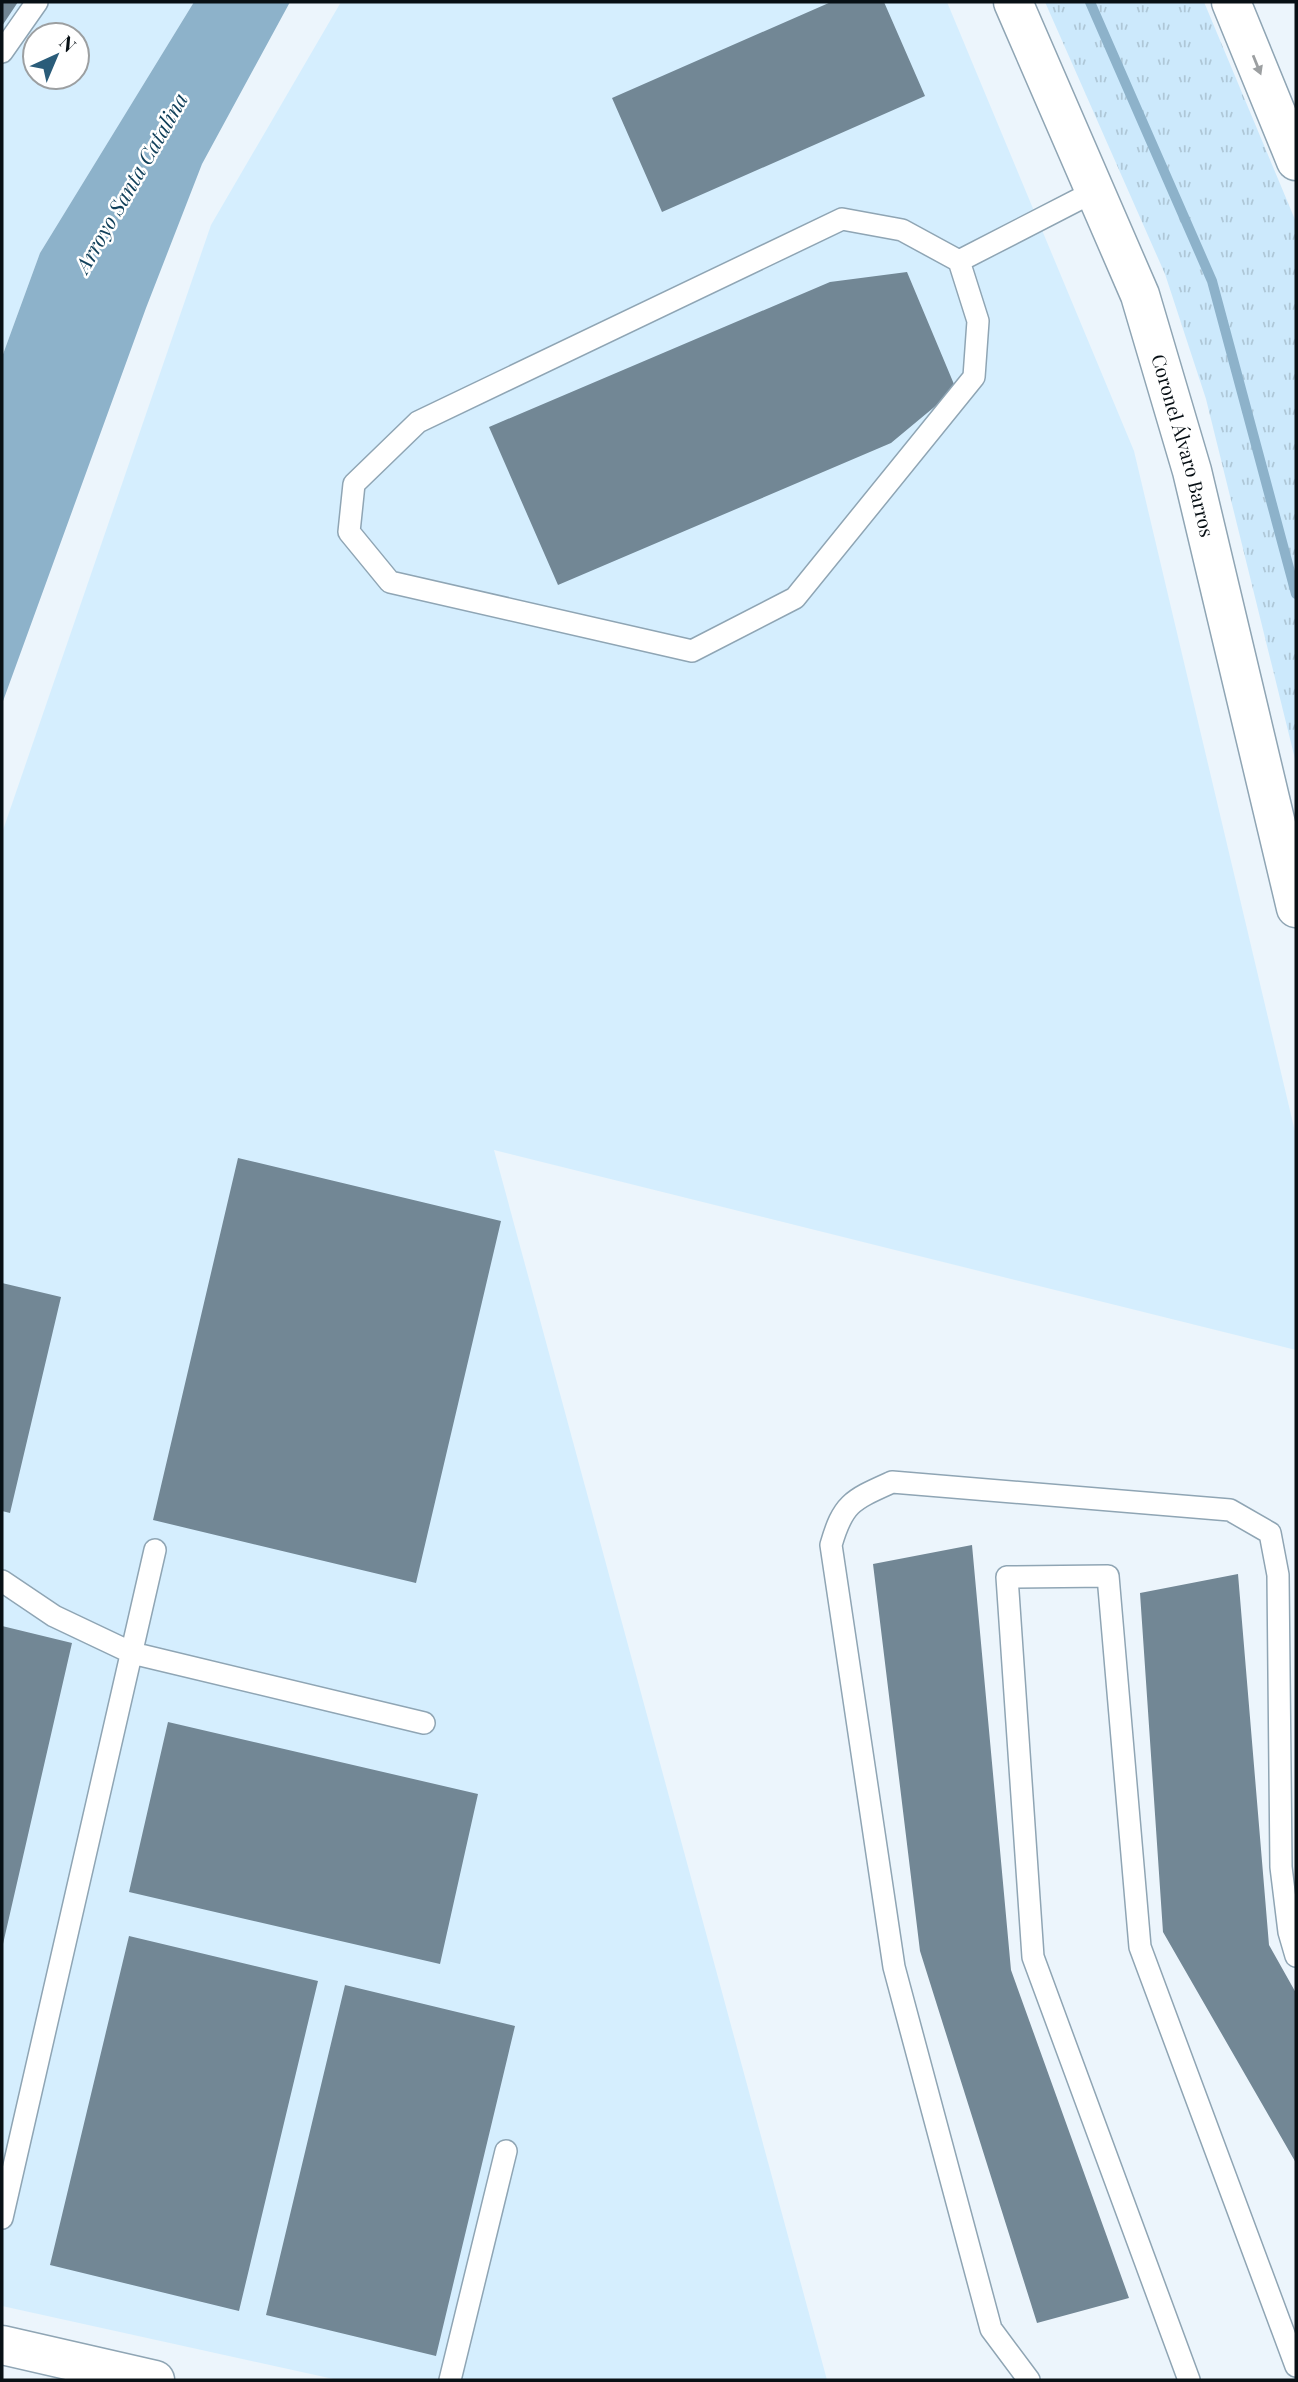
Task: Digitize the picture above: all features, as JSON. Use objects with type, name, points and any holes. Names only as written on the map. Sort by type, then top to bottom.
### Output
[{"type":"main road","name":"Coronel Álvaro Barros","points":[[1013,2],[1140,295],[1192,471],[1296,908]]},
{"type":"main road","points":[[1231,2],[1296,161]]},
{"type":"main road","points":[[2,2345],[155,2380]]},
{"type":"lane","points":[[2,52],[37,2]]},
{"type":"lane","points":[[959,261],[1095,191]]},
{"type":"lane","points":[[842,219],[902,230],[959,261],[978,321],[974,377],[795,598],[692,651],[390,582],[349,532],[354,484],[418,422],[842,219]]},
{"type":"lane","points":[[1029,2380],[991,2329],[894,1967],[831,1545],[840,1514],[865,1494],[892,1482],[1230,1510],[1270,1533],[1278,1575],[1281,1867],[1289,1932],[1296,1956]]},
{"type":"lane","points":[[2,2218],[155,1550]]},
{"type":"lane","points":[[1189,2380],[1033,1957],[1007,1577],[1108,1576],[1140,1947],[1296,2366]]},
{"type":"lane","points":[[2,1581],[54,1616],[132,1653],[424,1723]]},
{"type":"lane","points":[[450,2380],[506,2151]]},
{"type":"shaded area","points":[[2,2],[194,2],[40,253],[2,357]]},
{"type":"shaded area","points":[[341,2],[947,2],[1134,451],[1296,1136],[1296,1350],[494,1150],[827,2380],[338,2380],[2,2306],[2,833],[211,225]]},
{"type":"green space","points":[[1045,2],[1204,2],[1296,222],[1296,763],[1206,399],[1165,274]]},
{"type":"water","name":"Arroyo Santa Catalina","points":[[194,2],[290,2],[202,164],[146,308],[2,704],[2,357],[40,253]]},
{"type":"building","points":[[2,2],[18,2],[2,26]]},
{"type":"building","points":[[831,2],[884,2],[925,96],[662,212],[612,98]]},
{"type":"building","points":[[907,272],[956,389],[891,443],[558,585],[489,427],[830,282]]},
{"type":"building","points":[[238,1158],[501,1221],[416,1583],[153,1520]]},
{"type":"building","points":[[2,1283],[61,1297],[10,1513],[2,1511]]},
{"type":"building","points":[[972,1545],[1011,1970],[1129,2298],[1037,2323],[920,1951],[873,1564]]},
{"type":"building","points":[[1238,1574],[1269,1945],[1296,1993],[1296,2163],[1163,1932],[1140,1593]]},
{"type":"building","points":[[2,1626],[72,1643],[3,1944],[2,1944]]},
{"type":"building","points":[[168,1722],[478,1794],[440,1964],[129,1892]]},
{"type":"building","points":[[129,1936],[318,1981],[239,2311],[50,2265]]},
{"type":"building","points":[[345,1985],[515,2026],[436,2356],[266,2315]]},
{"type":"waterway","points":[[1090,2],[1212,281],[1296,594]]}]
